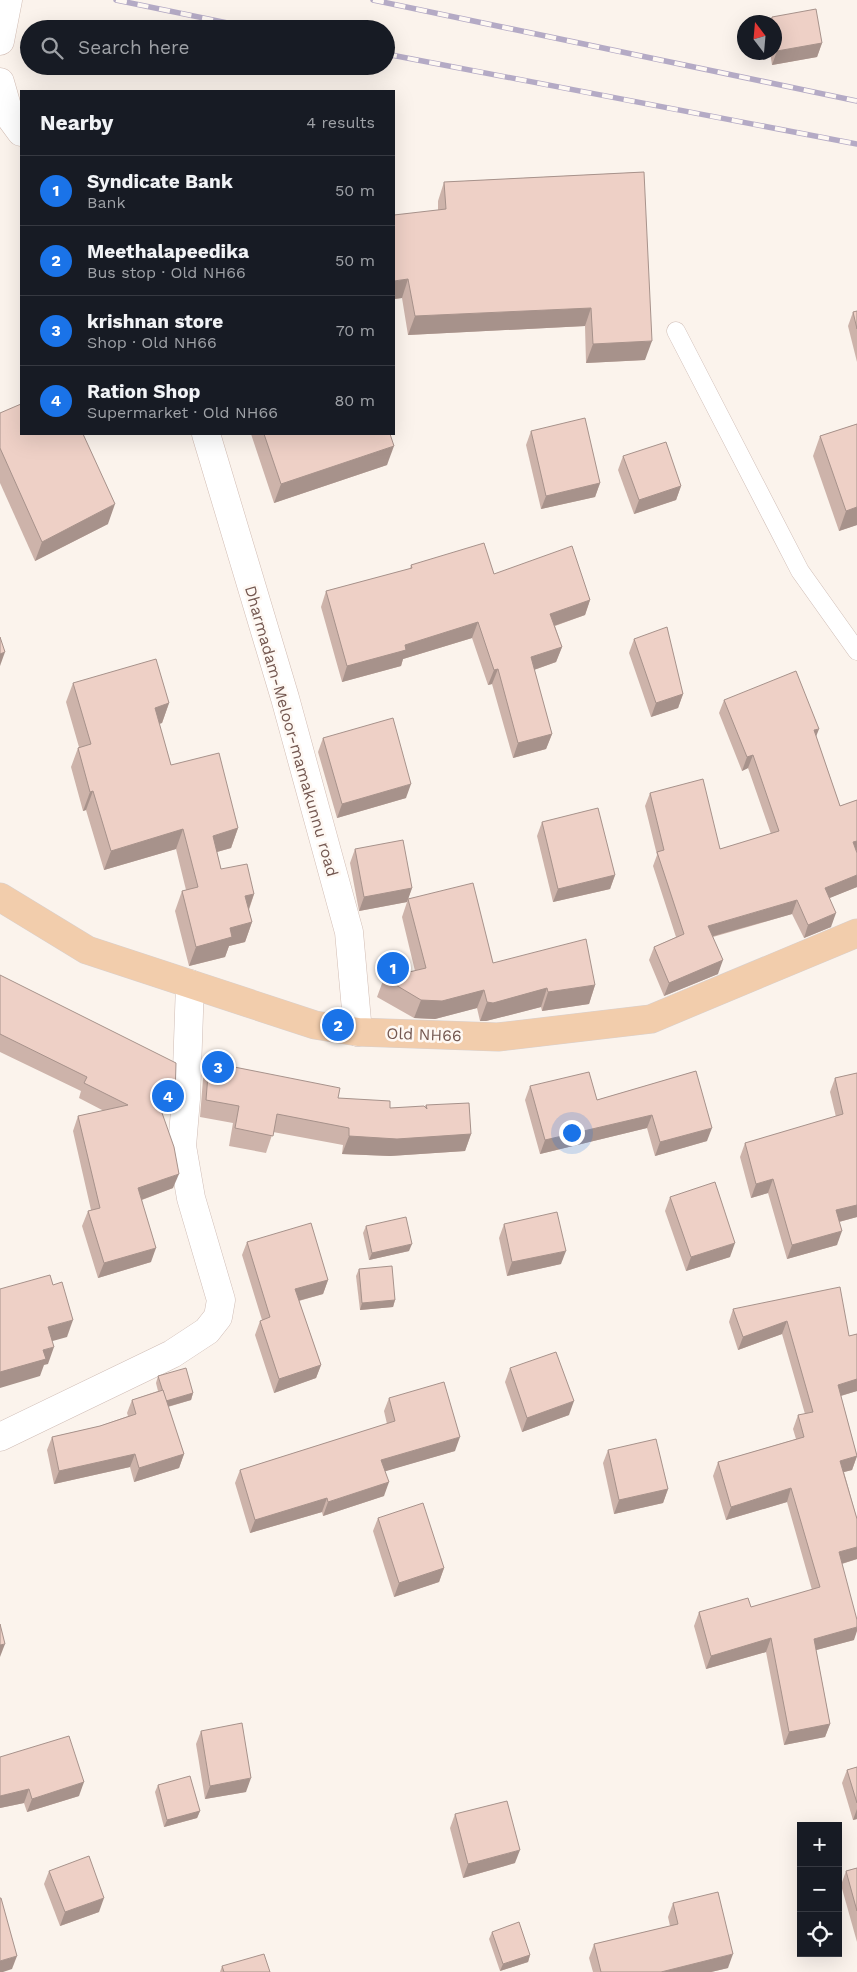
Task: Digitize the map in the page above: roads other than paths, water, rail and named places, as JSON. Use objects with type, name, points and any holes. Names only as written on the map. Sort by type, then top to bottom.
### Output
[{"type":"main road","points":[[0,41],[8,0]]},
{"type":"main road","points":[[0,82],[10,117],[20,131]]},
{"type":"main road","name":"Dharmadam-Meloor-mamakunnu road","points":[[206,435],[285,698],[349,932],[358,1032]]},
{"type":"main road","name":"Old NH66","points":[[0,897],[87,950],[315,1025],[358,1032],[498,1037],[651,1019],[857,933]]},
{"type":"main road","points":[[0,1437],[172,1354],[207,1331],[218,1317],[221,1300],[191,1198],[182,1146],[186,1099],[190,984]]},
{"type":"lane","points":[[676,330],[800,571],[857,651]]},
{"type":"railway","points":[[116,0],[213,20]]},
{"type":"railway","points":[[373,0],[857,101]]},
{"type":"railway","points":[[395,56],[857,144]]},
{"type":"place","name":"Syndicate Bank","points":[[393,968]]},
{"type":"place","name":"Meethalapeedika","points":[[338,1025]]},
{"type":"place","name":"krishnan store","points":[[218,1067]]},
{"type":"place","name":"Ration Shop","points":[[168,1096]]}]
